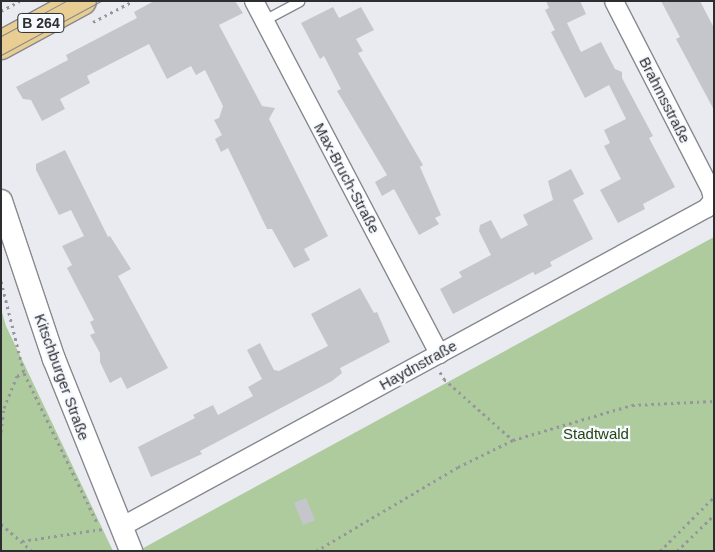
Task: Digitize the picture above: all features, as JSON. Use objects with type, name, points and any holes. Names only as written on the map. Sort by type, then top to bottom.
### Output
[{"type":"main road","name":"B 264","points":[[1,45],[82,1]]},
{"type":"street","name":"Max-Bruch-Straße","points":[[254,1],[436,356]]},
{"type":"street","name":"Brahmsstraße","points":[[614,1],[711,190],[713,200]]},
{"type":"street","name":"Haydnstraße","points":[[113,526],[436,356],[707,208],[713,200]]},
{"type":"street","name":"Kitschburger Straße","points":[[1,201],[113,526],[132,551]]},
{"type":"lane","points":[[264,20],[299,1]]},
{"type":"path","points":[[1,11],[20,1]]},
{"type":"path","points":[[1,280],[24,372],[113,526],[22,540]]},
{"type":"path","points":[[436,356],[444,379],[513,440]]},
{"type":"path","points":[[1,432],[4,408],[18,376],[24,372]]},
{"type":"path","points":[[316,551],[458,467],[513,440],[632,405],[714,401]]},
{"type":"path","points":[[660,551],[714,497]]},
{"type":"path","points":[[677,551],[714,515]]},
{"type":"path","points":[[1,524],[22,540],[32,551]]},
{"type":"green space","name":"Stadtwald","points":[[714,237],[714,551],[138,551],[167,535]]},
{"type":"green space","points":[[1,309],[6,326],[113,551],[1,551]]},
{"type":"building","points":[[154,1],[235,1],[243,13],[219,25],[262,106],[275,108],[269,119],[328,236],[304,249],[310,260],[294,268],[272,229],[267,229],[228,148],[221,152],[215,139],[222,135],[214,120],[219,118],[223,106],[205,70],[196,75],[191,66],[167,79],[149,44],[87,76],[90,83],[60,99],[65,109],[42,121],[31,100],[23,99],[16,87],[68,60],[66,55],[137,18],[134,12]]},
{"type":"building","points":[[546,1],[580,1],[586,14],[567,23],[581,52],[601,42],[615,69],[622,72],[622,78],[653,136],[649,138],[675,187],[643,204],[645,209],[618,223],[600,190],[621,179],[604,146],[610,143],[604,130],[626,119],[609,85],[585,98],[551,32],[555,30],[545,10],[549,8]]},
{"type":"building","points":[[661,1],[700,1],[714,28],[714,110],[676,39],[680,37]]},
{"type":"building","points":[[333,7],[339,18],[361,7],[374,30],[356,39],[363,51],[358,53],[423,165],[420,167],[441,215],[435,218],[439,224],[419,235],[394,189],[382,196],[375,182],[387,175],[337,91],[341,89],[324,56],[320,59],[301,23]]},
{"type":"building","points":[[65,150],[108,237],[110,236],[131,269],[118,276],[168,368],[127,389],[121,377],[110,383],[100,362],[100,353],[90,335],[95,333],[90,322],[94,320],[67,268],[72,265],[62,246],[84,236],[71,210],[59,215],[36,170],[36,164]]},
{"type":"building","points":[[571,169],[584,194],[573,200],[593,239],[550,262],[552,266],[535,275],[533,272],[453,314],[440,289],[462,277],[459,272],[491,255],[479,231],[480,225],[491,220],[501,239],[528,225],[523,215],[553,200],[548,181]]},
{"type":"building","points":[[360,288],[374,313],[377,312],[390,342],[340,368],[342,373],[332,381],[200,451],[202,454],[151,477],[138,447],[195,418],[193,415],[213,405],[218,415],[253,396],[248,387],[262,379],[247,350],[260,343],[274,370],[279,371],[328,346],[311,314]]},
{"type":"building","points":[[306,498],[315,520],[303,525],[294,503]]},
{"type":"tram line","points":[[1,36],[66,1]]},
{"type":"tram line","points":[[1,55],[101,1]]}]
